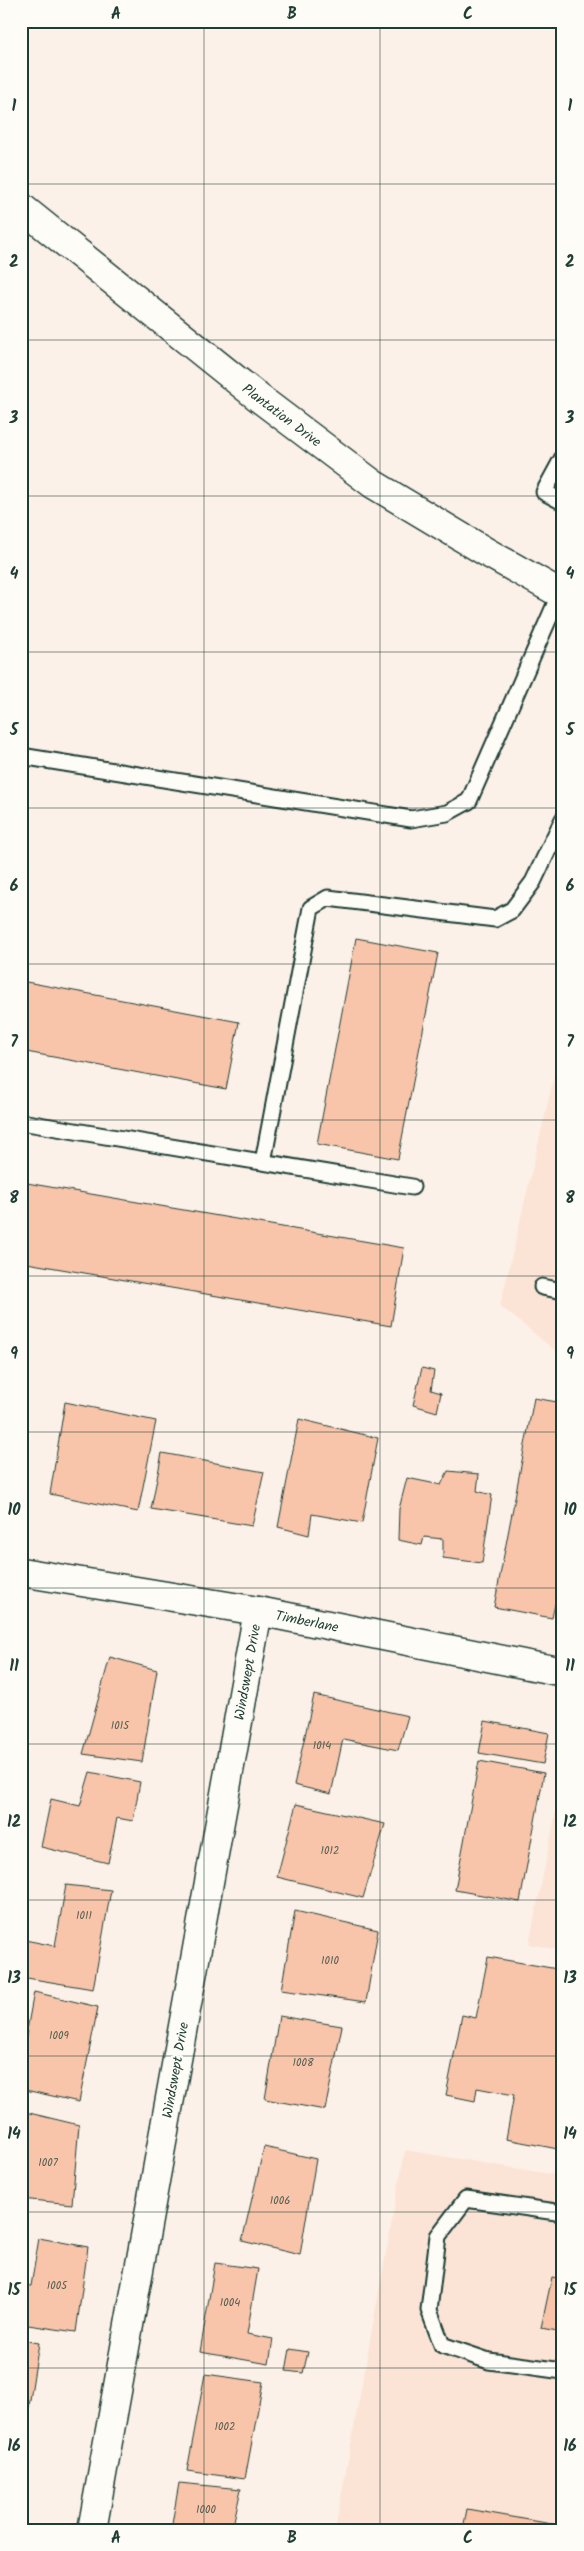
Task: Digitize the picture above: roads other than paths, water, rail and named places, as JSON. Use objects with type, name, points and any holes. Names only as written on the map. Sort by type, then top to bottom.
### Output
[{"type":"street","name":"Plantation Drive","points":[[21,207],[259,398],[373,484],[561,594]]},
{"type":"street","name":"Timberlane","points":[[21,1572],[258,1611],[563,1672]]},
{"type":"street","name":"Windswept Drive","points":[[92,2530],[258,1611]]},
{"type":"lane","points":[[563,457],[544,492],[563,502]]},
{"type":"lane","points":[[21,756],[411,819],[447,813],[469,801],[561,594]]},
{"type":"lane","points":[[263,1162],[311,908],[328,898],[495,919],[512,910],[533,882],[563,819]]},
{"type":"lane","points":[[21,1122],[412,1187]]},
{"type":"lane","points":[[542,1287],[563,1291]]},
{"type":"lane","points":[[563,2214],[466,2199],[438,2236],[429,2310],[442,2345],[489,2361],[563,2371]]}]
